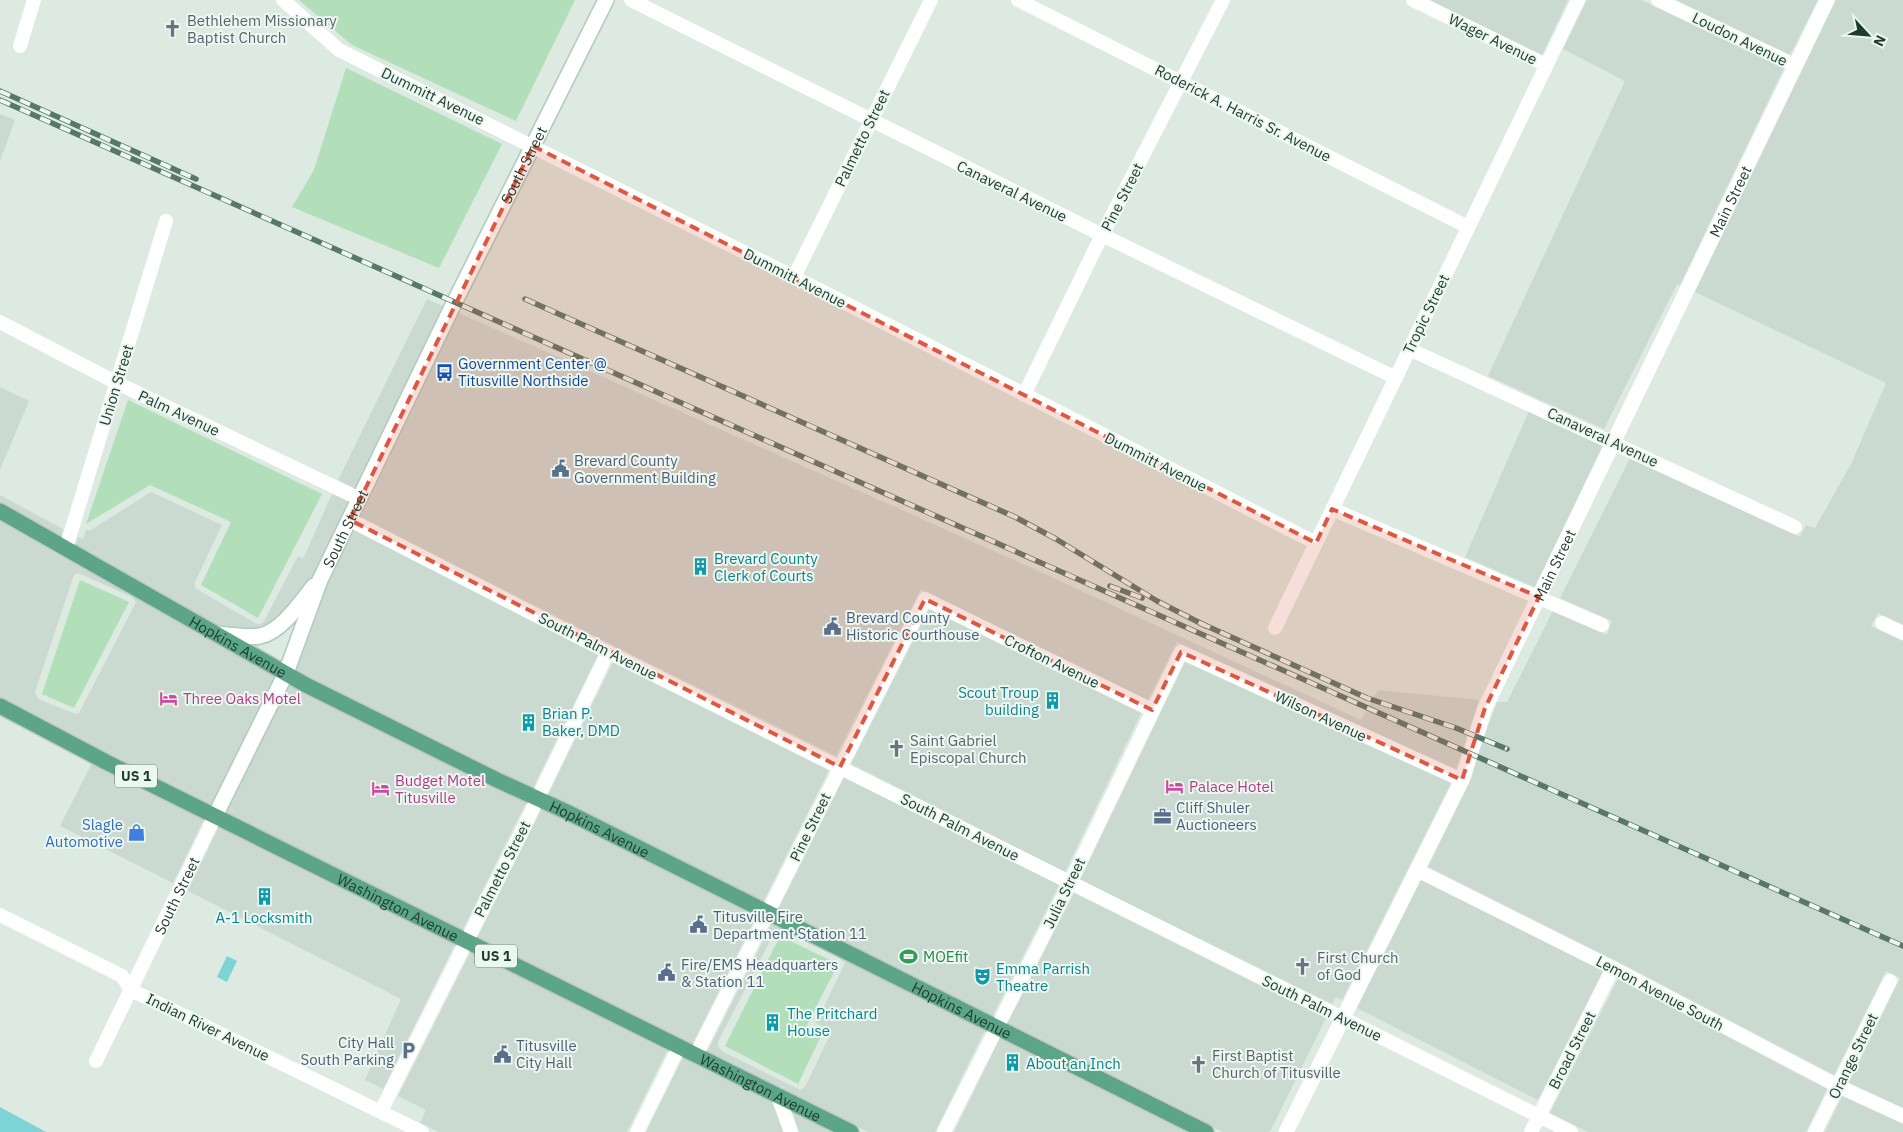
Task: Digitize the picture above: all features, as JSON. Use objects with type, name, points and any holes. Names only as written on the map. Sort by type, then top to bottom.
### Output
[{"type":"main road","name":"Hopkins Avenue","points":[[0,511],[315,689],[768,912],[1206,1132]]},
{"type":"main road","name":"Washington Avenue","points":[[0,706],[57,737],[851,1132]]},
{"type":"street","points":[[20,46],[34,0]]},
{"type":"street","name":"Dummitt Avenue","points":[[283,0],[339,50],[794,277],[1316,543]]},
{"type":"street","name":"South Street","points":[[96,1060],[286,672],[320,580],[455,301],[606,0]]},
{"type":"street","name":"Canaveral Avenue","points":[[631,0],[1102,236],[1396,378]]},
{"type":"street","name":"Palmetto Street","points":[[794,277],[931,0]]},
{"type":"street","name":"Roderick A. Harris Sr. Avenue","points":[[1018,0],[1468,227]]},
{"type":"street","name":"Pine Street","points":[[1024,394],[1102,236],[1223,0]]},
{"type":"street","name":"Wager Avenue","points":[[1413,0],[1546,65]]},
{"type":"street","name":"Tropic Street","points":[[1275,628],[1578,0]]},
{"type":"street","name":"Loudon Avenue","points":[[1658,0],[1794,65]]},
{"type":"street","name":"Main Street","points":[[1286,1132],[1462,780],[1485,708],[1827,0]]},
{"type":"street","name":"Union Street","points":[[66,548],[166,221]]},
{"type":"street","name":"Palm Avenue","points":[[0,322],[116,383],[360,499]]},
{"type":"street","name":"Canaveral Avenue","points":[[1410,349],[1796,527]]},
{"type":"street","points":[[1332,509],[1602,624]]},
{"type":"street","name":"South Palm Avenue","points":[[350,520],[608,652],[1571,1132]]},
{"type":"street","points":[[217,634],[258,636],[269,634],[281,624],[320,580]]},
{"type":"street","name":"Pine Street","points":[[696,1055],[925,599]]},
{"type":"street","name":"Crofton Avenue","points":[[925,599],[1152,710]]},
{"type":"street","points":[[1882,623],[1903,633]]},
{"type":"street","name":"Palmetto Street","points":[[381,1112],[538,798],[608,652]]},
{"type":"street","name":"Wilson Avenue","points":[[1181,652],[1462,780]]},
{"type":"street","name":"Julia Street","points":[[944,1132],[1070,882],[1181,652]]},
{"type":"street","name":"Lemon Avenue South","points":[[1417,870],[1613,968],[1838,1086],[1903,1116]]},
{"type":"street","name":"Indian River Avenue","points":[[0,915],[122,976],[131,990],[422,1132]]},
{"type":"street","name":"Broad Street","points":[[1531,1132],[1613,968]]},
{"type":"street","name":"Orange Street","points":[[1815,1132],[1890,981]]},
{"type":"street","points":[[637,1132],[679,1047]]},
{"type":"street","points":[[778,1095],[791,1132]]},
{"type":"highlighted area","points":[[533,146],[1316,543],[1332,509],[1539,597],[1485,708],[1462,780],[1181,652],[1152,710],[925,599],[840,767],[350,520]]},
{"type":"shaded area","points":[[1430,0],[1568,0],[1542,55]]},
{"type":"shaded area","points":[[1587,0],[1641,0],[1784,68],[1680,285],[1677,284],[1604,429],[1488,376],[1625,81],[1563,49]]},
{"type":"shaded area","points":[[1676,0],[1818,0],[1790,55]]},
{"type":"shaded area","points":[[1836,0],[1903,0],[1903,625],[1878,613],[1871,626],[1903,641],[1903,1108],[1849,1083],[1900,978],[1886,971],[1834,1075],[1624,965],[1428,867],[1472,777],[1477,756],[1497,702],[1507,702],[1553,611],[1607,635],[1612,621],[1560,598],[1630,458],[1800,537],[1806,525],[1815,528],[1851,464],[1886,383],[1695,292]]},
{"type":"shaded area","points":[[0,114],[15,120],[0,161]]},
{"type":"shaded area","points":[[427,299],[443,306],[356,489],[338,480]]},
{"type":"shaded area","points":[[459,313],[1021,563],[1361,720],[1378,690],[1479,700],[1456,770],[1177,642],[1148,700],[921,589],[836,756],[612,645],[361,517]]},
{"type":"shaded area","points":[[0,387],[29,401],[0,470]]},
{"type":"shaded area","points":[[1529,411],[1603,445],[1535,587],[1465,557]]},
{"type":"shaded area","points":[[151,492],[222,525],[195,582],[195,588],[257,624],[261,624],[264,621],[298,556],[303,559],[332,494],[349,502],[313,576],[275,619],[265,627],[257,629],[219,626],[76,545],[78,537],[83,539],[86,530],[91,530]]},
{"type":"shaded area","points":[[0,495],[63,529],[61,537],[0,503]]},
{"type":"shaded area","points":[[0,519],[56,551],[56,553],[63,555],[209,638],[209,641],[215,641],[275,675],[211,806],[60,730],[0,697]],"holes":[[[78,573],[132,597],[136,602],[79,713],[76,714],[38,699],[35,692],[74,575]]]},
{"type":"shaded area","points":[[354,530],[598,655],[533,788],[310,678],[296,669],[327,584]]},
{"type":"shaded area","points":[[929,609],[1141,713],[1065,872],[851,764]]},
{"type":"shaded area","points":[[613,662],[829,770],[763,902],[548,795]]},
{"type":"shaded area","points":[[1185,662],[1451,783],[1342,1000],[1336,997],[1332,1004],[1080,880]]},
{"type":"shaded area","points":[[289,683],[527,801],[462,931],[226,813]]},
{"type":"shaded area","points":[[92,763],[204,819],[173,883],[60,826]]},
{"type":"shaded area","points":[[844,777],[1059,885],[992,1017],[778,910]]},
{"type":"shaded area","points":[[542,808],[757,915],[692,1045],[477,938]]},
{"type":"shaded area","points":[[219,826],[455,944],[383,1089],[365,1080],[401,999],[188,891]]},
{"type":"shaded area","points":[[1421,880],[1603,971],[1538,1100],[1357,1008]]},
{"type":"shaded area","points":[[1074,893],[1326,1018],[1270,1132],[1223,1132],[1007,1024]]},
{"type":"shaded area","points":[[772,923],[985,1030],[935,1132],[868,1132],[784,1090],[783,1086],[778,1087],[707,1052]],"holes":[[[778,929],[841,958],[845,963],[816,1023],[827,1030],[829,1037],[805,1087],[800,1090],[722,1051],[718,1046],[718,1042],[775,931]]]},
{"type":"shaded area","points":[[471,951],[668,1049],[627,1132],[439,1132],[420,1123],[426,1110],[398,1096]]},
{"type":"shaded area","points":[[1618,979],[1827,1089],[1806,1132],[1588,1132],[1550,1113]]},
{"type":"shaded area","points":[[1000,1038],[1190,1132],[954,1132]]},
{"type":"shaded area","points":[[683,1057],[771,1100],[783,1132],[646,1132]]},
{"type":"shaded area","points":[[1842,1096],[1903,1124],[1903,1132],[1825,1132]]},
{"type":"shaded area","points":[[792,1111],[834,1132],[799,1132]]},
{"type":"green space","points":[[299,0],[575,0],[516,121],[352,45]]},
{"type":"green space","points":[[346,68],[502,144],[439,268],[292,207],[314,170]]},
{"type":"green space","points":[[128,400],[322,494],[258,618],[201,585],[231,522],[150,485],[86,524]]},
{"type":"green space","points":[[80,580],[129,602],[74,708],[42,694]]},
{"type":"green space","points":[[780,936],[838,964],[807,1025],[822,1034],[798,1084],[725,1046]]},
{"type":"water","points":[[227,956],[237,961],[227,982],[217,977]]},
{"type":"water","points":[[0,1107],[46,1132],[0,1132]]},
{"type":"railway","points":[[0,91],[196,179]]},
{"type":"railway","points":[[0,100],[1903,946]]},
{"type":"railway","points":[[525,299],[1015,517],[1056,539],[1157,601],[1206,626]]},
{"type":"railway","points":[[1110,586],[1142,598]]},
{"type":"railway","points":[[1200,623],[1367,698],[1456,728],[1507,749]]},
{"type":"place","name":"Bethlehem Missionary Baptist Church","points":[[173,29]]},
{"type":"place","name":"Government Center @ Titusville Northside","points":[[444,372]]},
{"type":"place","name":"Brevard County Government Building","points":[[560,469]]},
{"type":"place","name":"Brevard County Clerk of Courts","points":[[700,567]]},
{"type":"place","name":"Brevard County Historic Courthouse","points":[[832,626]]},
{"type":"place","name":"Three Oaks Motel","points":[[169,698]]},
{"type":"place","name":"Scout Troup building","points":[[1053,701]]},
{"type":"place","name":"Brian P. Baker, DMD","points":[[528,722]]},
{"type":"place","name":"Saint Gabriel Episcopal Church","points":[[896,749]]},
{"type":"place","name":"Palace Hotel","points":[[1175,786]]},
{"type":"place","name":"Budget Motel Titusville","points":[[381,789]]},
{"type":"place","name":"Cliff Shuler Auctioneers","points":[[1162,816]]},
{"type":"place","name":"Slagle Automotive","points":[[137,833]]},
{"type":"place","name":"A-1 Locksmith","points":[[264,896]]},
{"type":"place","name":"Titusville Fire Department Station 11","points":[[699,925]]},
{"type":"place","name":"MOEfit","points":[[909,956]]},
{"type":"place","name":"First Church of God","points":[[1303,966]]},
{"type":"place","name":"Fire/EMS Headquarters & Station 11","points":[[667,973]]},
{"type":"place","name":"Emma Parrish Theatre","points":[[982,977]]},
{"type":"place","name":"The Pritchard House","points":[[773,1022]]},
{"type":"place","name":"City Hall South Parking","points":[[408,1051]]},
{"type":"place","name":"Titusville City Hall","points":[[502,1054]]},
{"type":"place","name":"About an Inch","points":[[1012,1063]]},
{"type":"place","name":"First Baptist Church of Titusville","points":[[1198,1064]]}]
